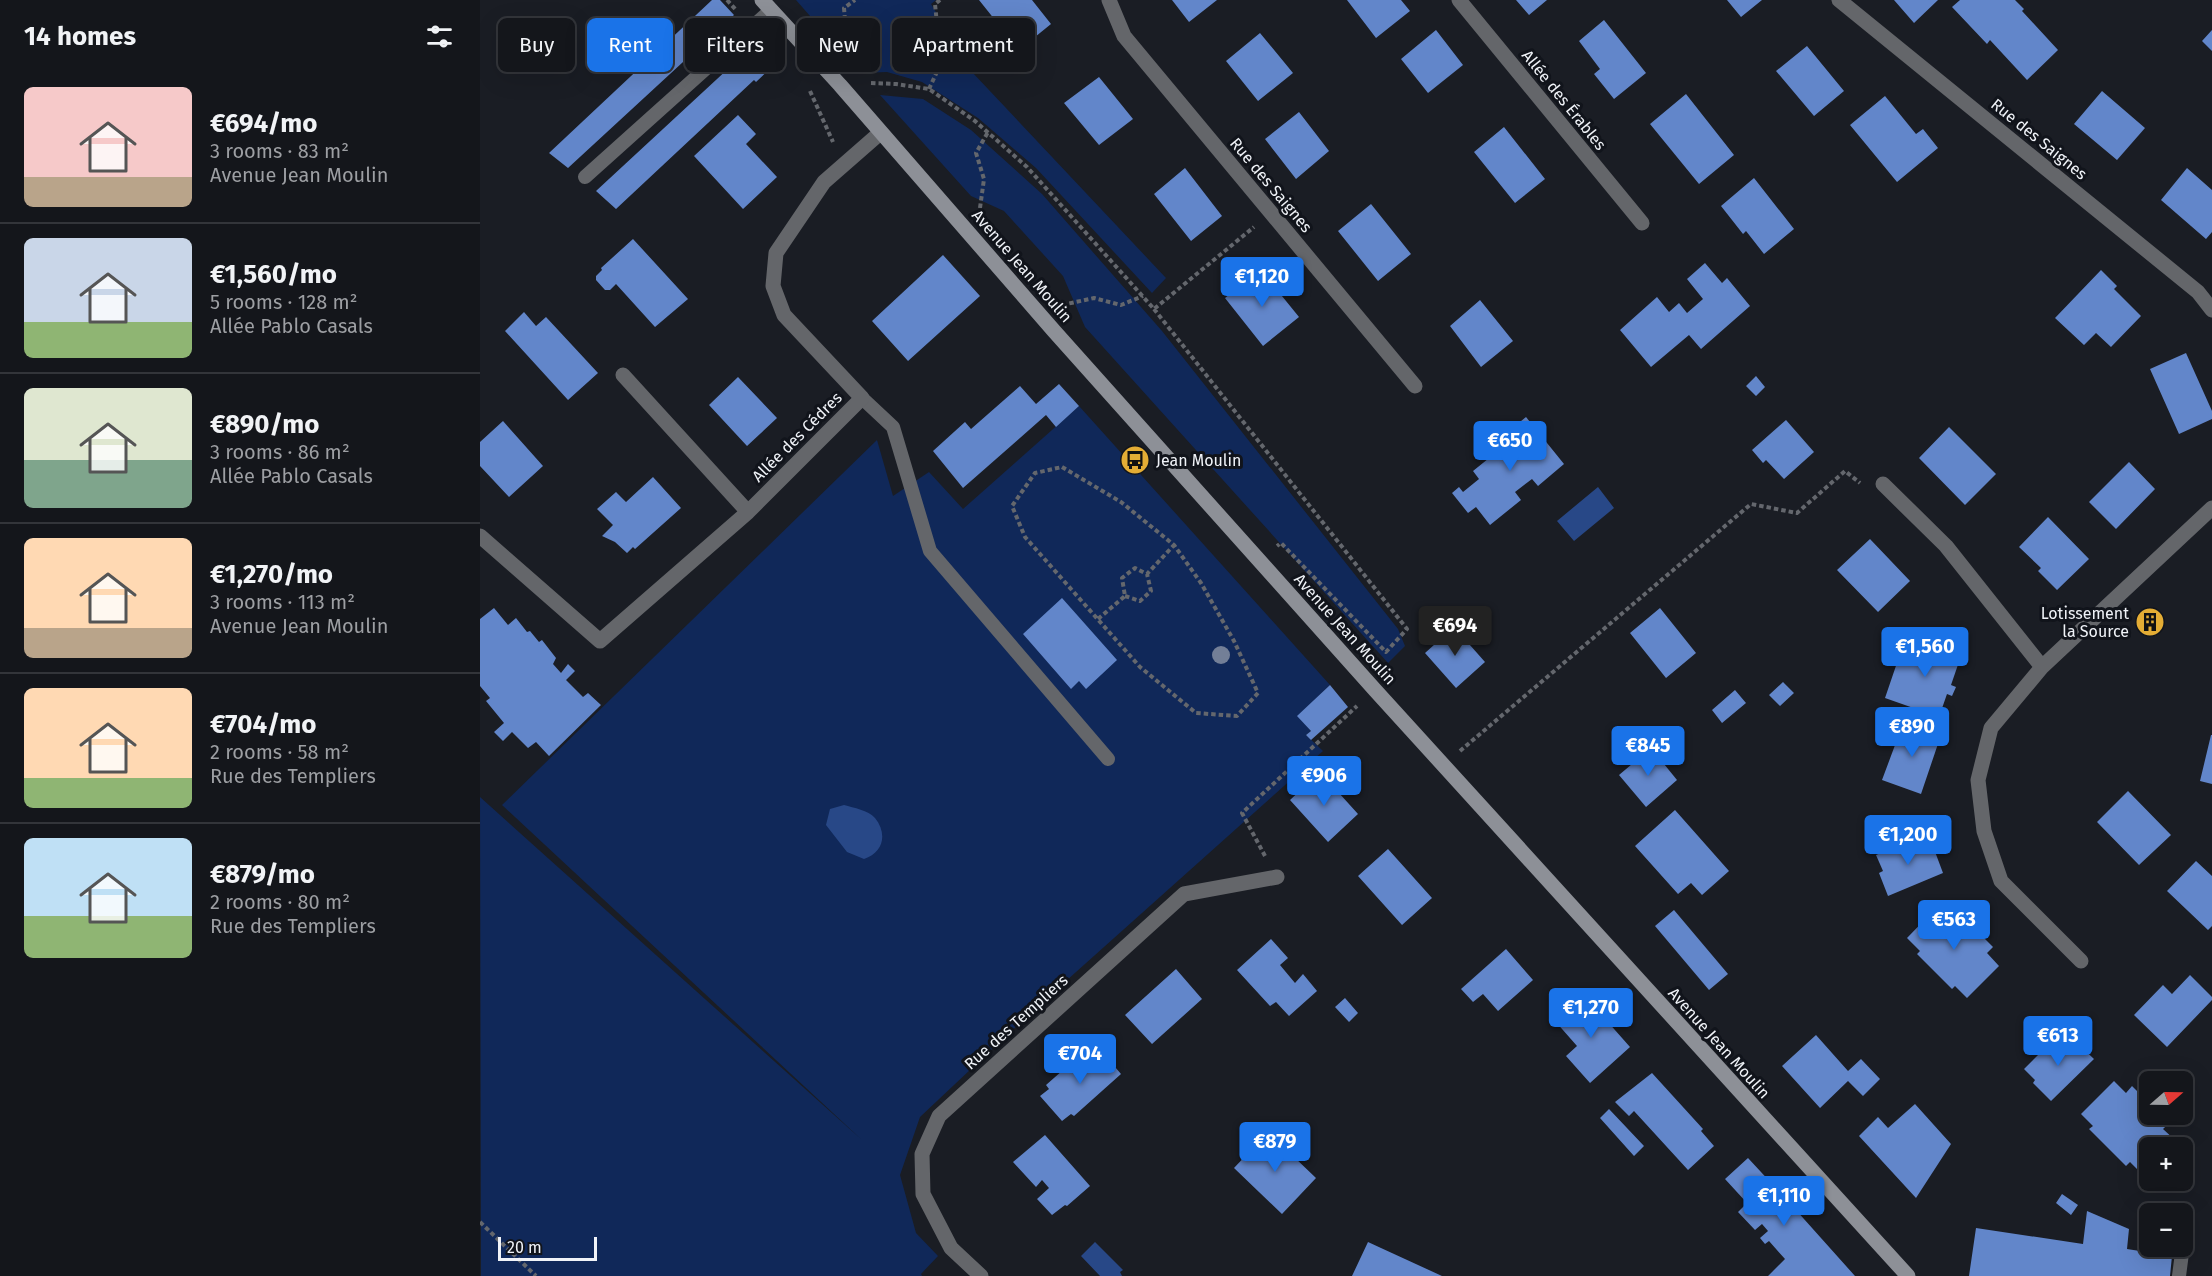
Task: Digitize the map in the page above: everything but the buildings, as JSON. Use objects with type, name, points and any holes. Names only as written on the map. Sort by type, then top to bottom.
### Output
[{"type":"main road","name":"Avenue Jean Moulin","points":[[766,5],[845,83],[880,133],[1375,690],[1820,1182],[1908,1276]]},
{"type":"street","name":"Rue des Saignes","points":[[1108,0],[1124,36],[1415,386]]},
{"type":"street","name":"Allée des Érables","points":[[1459,0],[1642,223]]},
{"type":"street","name":"Rue des Saignes","points":[[1839,0],[2198,292],[2212,310]]},
{"type":"street","name":"Allée des Cédres","points":[[480,536],[600,640],[748,512],[862,398],[784,315],[773,286],[776,254],[824,183],[880,133]]},
{"type":"street","points":[[623,375],[748,512]]},
{"type":"street","points":[[1883,484],[1946,546],[2042,667]]},
{"type":"street","points":[[2081,961],[2001,881],[1984,831],[1978,780],[1991,728],[2042,667],[2212,508]]},
{"type":"street","name":"Rue des Templiers","points":[[981,1276],[951,1248],[923,1194],[922,1154],[939,1116],[1184,894],[1276,877]]},
{"type":"lane","points":[[585,177],[703,72]]},
{"type":"lane","points":[[862,398],[893,427],[930,551],[1108,759]]},
{"type":"lane","points":[[2179,1276],[2181,1257]]},
{"type":"path","points":[[728,0],[744,18]]},
{"type":"path","points":[[855,0],[844,8],[845,83],[896,84],[929,89],[988,132],[1027,167],[1154,309],[1407,629],[1386,652],[1281,543],[1261,560]]},
{"type":"path","points":[[929,89],[941,63],[935,4],[940,0]]},
{"type":"path","points":[[808,85],[843,165]]},
{"type":"path","points":[[980,212],[984,179],[976,153],[988,132]]},
{"type":"path","points":[[1154,309],[1270,213]]},
{"type":"path","points":[[1075,301],[1094,297],[1121,305],[1143,296]]},
{"type":"path","points":[[1062,467],[1121,502],[1174,545],[1201,582],[1234,641],[1258,693],[1237,716],[1196,712],[1140,667],[1025,537],[1012,506],[1035,473],[1062,467]]},
{"type":"path","points":[[1444,765],[1751,504],[1797,513],[1845,471],[1867,490],[1883,484]]},
{"type":"path","points":[[1147,574],[1174,545]]},
{"type":"path","points":[[1125,596],[1122,578],[1135,568],[1147,574]]},
{"type":"path","points":[[1125,596],[1140,602],[1151,591],[1147,574]]},
{"type":"path","points":[[1098,619],[1125,596]]},
{"type":"path","points":[[1276,877],[1242,813],[1375,690]]},
{"type":"path","points":[[480,1222],[536,1276]]},
{"type":"shaded area","points":[[796,0],[936,0],[931,4],[939,18],[892,18],[892,72],[972,72],[1166,278],[1152,293],[1036,168],[978,118],[922,82],[887,72],[860,73],[880,72],[880,18],[812,18]]},
{"type":"shaded area","points":[[880,95],[923,99],[971,130],[1042,194],[1162,331],[1398,629],[1405,646],[1388,663],[1085,327],[1063,276],[1004,211],[971,196]]},
{"type":"shaded area","points":[[1079,406],[1330,685],[1298,716],[1311,731],[1306,735],[1323,751],[1038,1006],[920,1117],[900,1175],[916,1233],[938,1256],[921,1274],[922,1276],[481,1276],[480,797],[862,1140],[502,805],[877,440],[893,496],[929,472],[963,509]]},
{"type":"shaded area","points":[[1598,487],[1614,508],[1574,541],[1557,521]]},
{"type":"shaded area","points":[[844,805],[869,813],[879,824],[882,836],[879,848],[864,859],[847,852],[826,825],[830,809]]},
{"type":"shaded area","points":[[1095,1242],[1123,1270],[1120,1272],[1122,1276],[1100,1276],[1081,1256]]},
{"type":"place","name":"Jean Moulin","points":[[1135,460]]},
{"type":"place","name":"Lotissement la Source","points":[[2150,622]]}]
